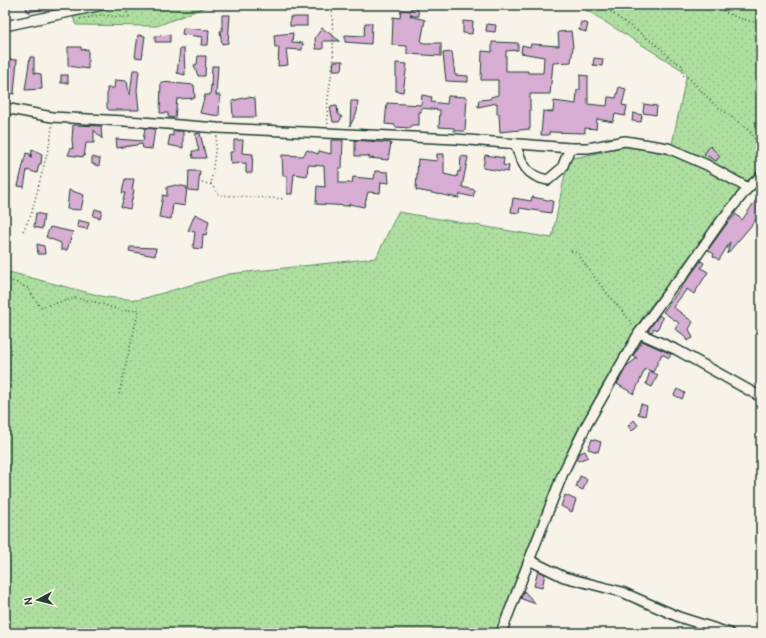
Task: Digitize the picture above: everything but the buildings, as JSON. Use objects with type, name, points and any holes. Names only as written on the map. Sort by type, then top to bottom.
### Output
[{"type":"street","points":[[5,26],[102,5]]},
{"type":"street","points":[[5,108],[52,118],[142,122],[217,128],[329,132],[570,148],[588,148],[625,141],[668,148],[707,165],[748,188]]},
{"type":"street","points":[[515,144],[526,170],[537,178],[548,180],[562,168],[570,148]]},
{"type":"street","points":[[501,633],[563,473],[580,438],[639,333],[672,287],[682,277],[721,221],[748,188],[761,176]]},
{"type":"street","points":[[639,333],[677,350],[761,397]]},
{"type":"street","points":[[529,560],[564,577],[622,592],[679,616],[730,633]]},
{"type":"path","points":[[70,12],[81,20],[101,15],[130,18],[124,5]]},
{"type":"path","points":[[329,132],[327,117],[333,59],[333,5]]},
{"type":"path","points":[[601,5],[658,46],[672,60],[683,66],[683,75],[690,79],[713,103],[750,131],[761,150]]},
{"type":"path","points":[[717,5],[721,10],[750,21],[761,23]]},
{"type":"path","points":[[23,232],[31,215],[44,167],[51,138],[52,118]]},
{"type":"path","points":[[217,128],[211,184],[219,195],[285,199]]},
{"type":"path","points":[[202,183],[211,184]]},
{"type":"path","points":[[572,251],[578,253],[588,271],[600,283],[639,333]]},
{"type":"path","points":[[5,278],[28,288],[40,307],[76,298],[96,302],[122,311],[139,309],[119,394]]},
{"type":"green space","points":[[115,5],[211,5],[157,26],[76,25],[73,17]]},
{"type":"green space","points":[[578,5],[761,5],[761,173],[703,239],[643,316],[599,391],[575,435],[548,498],[501,633],[5,633],[5,271],[105,297],[138,300],[229,274],[376,258],[398,212],[552,238],[568,159],[603,152],[606,137],[672,144],[687,73]]}]
